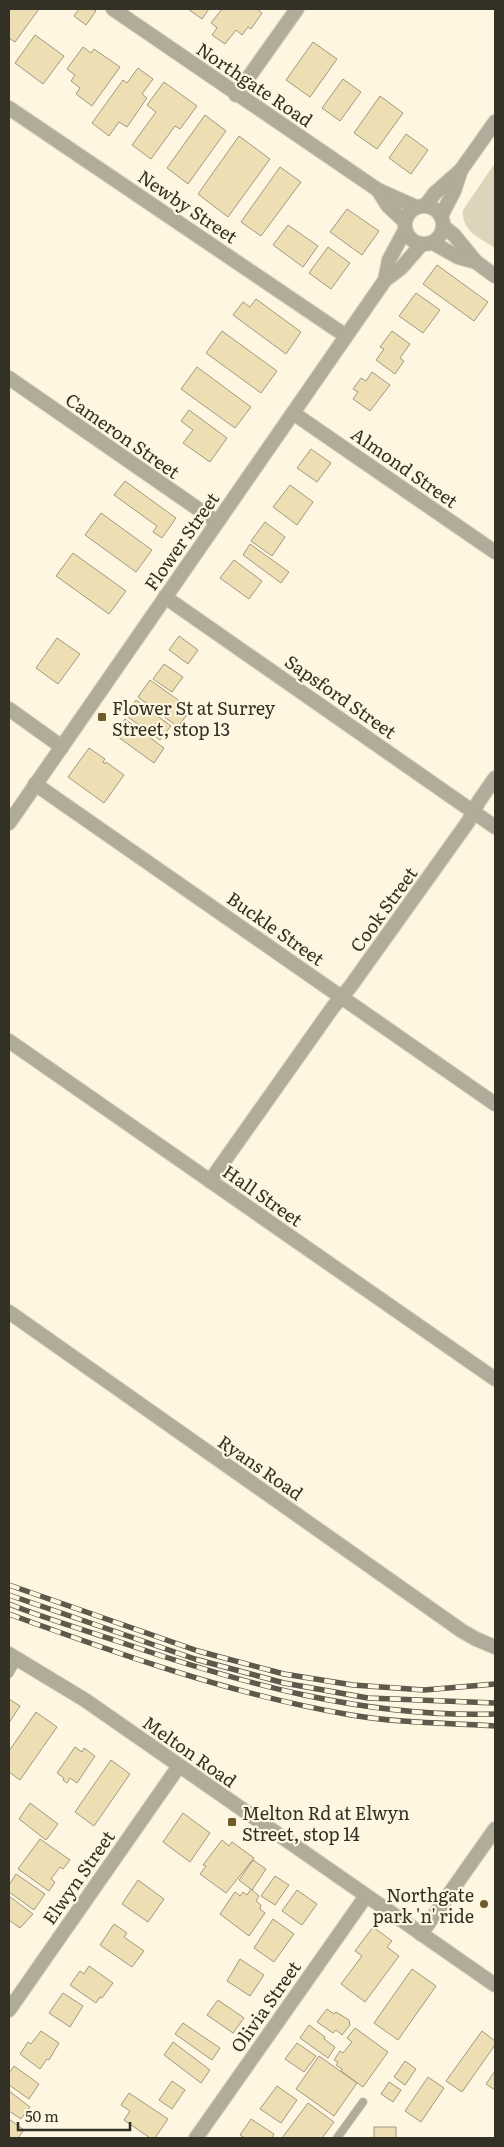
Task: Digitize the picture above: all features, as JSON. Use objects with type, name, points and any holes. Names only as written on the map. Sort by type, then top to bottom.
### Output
[{"type":"street","name":"Northgate Road","points":[[113,9],[236,95],[378,190],[421,206]]},
{"type":"street","points":[[236,95],[297,9]]},
{"type":"street","name":"Newby Street","points":[[9,108],[346,336]]},
{"type":"street","points":[[476,262],[411,240],[405,226],[407,216],[461,170],[495,122]]},
{"type":"street","points":[[427,244],[440,236],[443,221],[461,170]]},
{"type":"street","name":"Northgate Road","points":[[378,190],[388,206],[405,226]]},
{"type":"street","points":[[421,206],[432,207],[476,262],[495,276]]},
{"type":"street","name":"Flower Street","points":[[9,823],[384,280],[389,260],[405,226]]},
{"type":"street","name":"Flower Street","points":[[384,280],[401,268],[427,244]]},
{"type":"street","name":"Cameron Street","points":[[9,378],[217,522]]},
{"type":"street","name":"Almond Street","points":[[293,413],[495,552]]},
{"type":"street","name":"Sapsford Street","points":[[165,597],[495,827]]},
{"type":"street","points":[[9,710],[62,747]]},
{"type":"street","name":"Cook Street","points":[[210,1181],[474,812],[495,778]]},
{"type":"street","name":"Buckle Street","points":[[35,784],[495,1104]]},
{"type":"street","name":"Hall Street","points":[[9,1041],[495,1379]]},
{"type":"street","name":"Ryans Road","points":[[9,1312],[462,1631],[476,1640],[495,1647]]},
{"type":"street","name":"Melton Road","points":[[14,1657],[85,1700],[495,1985]]},
{"type":"street","name":"Elwyn Street","points":[[9,2010],[179,1766]]},
{"type":"street","points":[[421,1934],[495,1829]]},
{"type":"street","name":"Olivia Street","points":[[196,2138],[366,1896]]},
{"type":"lane","points":[[9,1674],[14,1657]]},
{"type":"lane","points":[[336,2138],[363,2102]]},
{"type":"shaded area","points":[[495,163],[495,248],[468,229],[463,217],[463,210]]},
{"type":"building","points":[[9,9],[39,9],[15,42],[9,38]]},
{"type":"building","points":[[79,9],[92,9],[96,11],[86,25],[74,16]]},
{"type":"building","points":[[188,9],[209,9],[202,19]]},
{"type":"building","points":[[222,9],[257,9],[262,13],[251,29],[248,27],[242,35],[236,30],[225,44],[212,35],[217,28],[211,23]]},
{"type":"building","points":[[35,35],[64,56],[43,84],[15,63]]},
{"type":"building","points":[[313,42],[337,59],[310,97],[286,80]]},
{"type":"building","points":[[83,47],[91,53],[94,49],[120,67],[92,106],[76,94],[80,88],[71,81],[75,75],[67,69]]},
{"type":"building","points":[[138,68],[153,79],[142,94],[147,98],[127,127],[119,122],[109,136],[92,123],[123,80],[127,83]]},
{"type":"building","points":[[343,79],[361,92],[340,121],[322,108]]},
{"type":"building","points":[[164,82],[197,106],[180,129],[175,126],[151,159],[132,145],[156,112],[147,105]]},
{"type":"building","points":[[380,96],[403,113],[377,149],[354,133]]},
{"type":"building","points":[[205,115],[226,131],[188,184],[167,168]]},
{"type":"building","points":[[406,134],[428,150],[411,174],[389,158]]},
{"type":"building","points":[[239,136],[270,159],[228,217],[198,194]]},
{"type":"building","points":[[280,167],[301,182],[261,236],[241,222]]},
{"type":"building","points":[[347,209],[379,231],[362,255],[330,232]]},
{"type":"building","points":[[288,225],[318,246],[303,267],[273,245]]},
{"type":"building","points":[[328,247],[350,263],[331,289],[309,273]]},
{"type":"building","points":[[437,265],[488,302],[474,321],[423,284]]},
{"type":"building","points":[[416,293],[440,310],[423,333],[399,316]]},
{"type":"building","points":[[256,299],[301,332],[286,354],[233,315],[243,302],[250,307]]},
{"type":"building","points":[[222,331],[277,371],[261,393],[206,353]]},
{"type":"building","points":[[392,331],[410,344],[400,358],[404,361],[395,374],[376,360],[384,349],[380,347]]},
{"type":"building","points":[[197,367],[251,407],[235,428],[181,389]]},
{"type":"building","points":[[372,372],[390,385],[370,411],[353,399],[358,392],[353,389],[361,378],[366,381]]},
{"type":"building","points":[[189,410],[227,438],[210,462],[183,443],[193,430],[181,421]]},
{"type":"building","points":[[311,449],[331,463],[317,482],[297,468]]},
{"type":"building","points":[[125,481],[176,518],[162,538],[153,532],[157,526],[114,495]]},
{"type":"building","points":[[290,485],[313,502],[297,525],[273,507]]},
{"type":"building","points":[[101,513],[152,550],[136,572],[85,535]]},
{"type":"building","points":[[265,522],[285,537],[272,556],[251,541]]},
{"type":"building","points":[[250,544],[289,572],[281,583],[243,555]]},
{"type":"building","points":[[73,553],[126,591],[109,614],[56,576]]},
{"type":"building","points":[[234,560],[262,581],[249,599],[220,578]]},
{"type":"building","points":[[179,636],[198,650],[188,664],[169,650]]},
{"type":"building","points":[[57,638],[80,654],[58,684],[36,668]]},
{"type":"building","points":[[164,664],[183,677],[172,692],[153,679]]},
{"type":"building","points":[[150,680],[191,709],[178,727],[138,697]]},
{"type":"building","points":[[136,700],[171,726],[160,740],[125,715]]},
{"type":"building","points":[[125,719],[164,748],[154,763],[114,734]]},
{"type":"building","points":[[89,748],[105,759],[103,762],[105,764],[106,762],[124,775],[104,803],[68,777]]},
{"type":"building","points":[[9,1699],[20,1706],[9,1723]]},
{"type":"building","points":[[36,1712],[57,1727],[20,1780],[9,1772],[9,1751]]},
{"type":"building","points":[[75,1747],[82,1752],[84,1748],[95,1756],[77,1783],[70,1778],[67,1783],[57,1773]]},
{"type":"building","points":[[111,1760],[130,1774],[94,1826],[75,1812]]},
{"type":"building","points":[[30,1803],[58,1824],[46,1840],[19,1819]]},
{"type":"building","points":[[183,1813],[210,1833],[190,1862],[163,1842]]},
{"type":"building","points":[[40,1839],[70,1860],[63,1869],[60,1867],[51,1879],[55,1882],[49,1891],[18,1869]]},
{"type":"building","points":[[222,1840],[229,1846],[232,1842],[254,1858],[226,1893],[200,1874],[206,1866],[203,1865]]},
{"type":"building","points":[[253,1860],[266,1869],[252,1890],[239,1880]]},
{"type":"building","points":[[16,1874],[45,1894],[34,1910],[9,1892],[9,1885]]},
{"type":"building","points":[[275,1876],[289,1885],[275,1905],[261,1896]]},
{"type":"building","points":[[138,1880],[164,1899],[148,1922],[122,1904]]},
{"type":"building","points":[[251,1889],[259,1896],[256,1901],[261,1905],[260,1909],[265,1913],[249,1936],[220,1914],[235,1892],[240,1896],[243,1892],[247,1895]]},
{"type":"building","points":[[297,1890],[317,1904],[302,1925],[282,1911]]},
{"type":"building","points":[[9,1896],[33,1914],[20,1928],[9,1920]]},
{"type":"building","points":[[273,1919],[294,1934],[274,1962],[254,1948]]},
{"type":"building","points":[[114,1924],[127,1933],[124,1937],[144,1951],[132,1967],[100,1945]]},
{"type":"building","points":[[373,1927],[392,1941],[387,1947],[399,1956],[365,2002],[341,1984],[362,1956],[355,1951]]},
{"type":"building","points":[[240,1959],[264,1975],[250,1996],[227,1981]]},
{"type":"building","points":[[89,1966],[113,1983],[96,2003],[70,1985],[80,1971],[84,1974]]},
{"type":"building","points":[[412,1969],[436,1986],[398,2040],[374,2023]]},
{"type":"building","points":[[63,1993],[83,2006],[70,2027],[49,2013]]},
{"type":"building","points":[[218,2000],[244,2018],[233,2033],[207,2015]]},
{"type":"building","points":[[327,2009],[349,2020],[350,2025],[342,2035],[336,2030],[333,2033],[317,2022]]},
{"type":"building","points":[[183,2023],[220,2048],[212,2060],[175,2034]]},
{"type":"building","points":[[309,2025],[335,2047],[328,2058],[300,2038]]},
{"type":"building","points":[[355,2028],[388,2052],[363,2087],[341,2071],[342,2069],[336,2065],[338,2062],[334,2060],[340,2051],[343,2053],[352,2042],[347,2038]]},
{"type":"building","points":[[41,2031],[59,2043],[49,2060],[47,2059],[40,2069],[20,2054],[28,2042],[31,2044]]},
{"type":"building","points":[[482,2031],[495,2041],[495,2045],[462,2092],[446,2081]]},
{"type":"building","points":[[173,2042],[210,2070],[201,2083],[164,2055]]},
{"type":"building","points":[[297,2043],[316,2056],[304,2072],[285,2059]]},
{"type":"building","points":[[319,2056],[357,2083],[334,2116],[296,2089]]},
{"type":"building","points":[[405,2061],[416,2069],[405,2085],[394,2077]]},
{"type":"building","points":[[14,2066],[39,2084],[29,2099],[9,2085],[9,2073]]},
{"type":"building","points":[[495,2071],[495,2090],[486,2084]]},
{"type":"building","points":[[428,2077],[444,2088],[421,2122],[405,2111]]},
{"type":"building","points":[[172,2081],[185,2090],[172,2109],[159,2100]]},
{"type":"building","points":[[389,2082],[401,2090],[393,2102],[381,2094]]},
{"type":"building","points":[[277,2086],[297,2100],[281,2123],[260,2109]]},
{"type":"building","points":[[9,2091],[30,2107],[21,2119],[9,2111]]},
{"type":"building","points":[[129,2093],[168,2119],[155,2138],[150,2138],[124,2120],[130,2111],[121,2105]]},
{"type":"building","points":[[308,2103],[334,2122],[322,2138],[282,2138]]},
{"type":"building","points":[[9,2119],[24,2130],[18,2138],[9,2138]]},
{"type":"building","points":[[251,2119],[274,2134],[272,2138],[245,2138],[240,2135]]},
{"type":"building","points":[[374,2127],[396,2127],[396,2138],[374,2138]]},
{"type":"railway","points":[[9,1585],[198,1651],[284,1674],[353,1685],[424,1690],[495,1684]]},
{"type":"railway","points":[[9,1595],[195,1659],[284,1683],[368,1698],[495,1703]]},
{"type":"railway","points":[[9,1604],[210,1671],[303,1695],[350,1704],[398,1710],[446,1714],[495,1714]]},
{"type":"railway","points":[[9,1614],[136,1659],[221,1685],[307,1707],[387,1720],[495,1726]]},
{"type":"place","name":"Flower St at Surrey Street, stop 13","points":[[102,717]]},
{"type":"place","name":"Melton Rd at Elwyn Street, stop 14","points":[[232,1822]]},
{"type":"place","name":"Northgate park 'n' ride","points":[[484,1904]]}]
